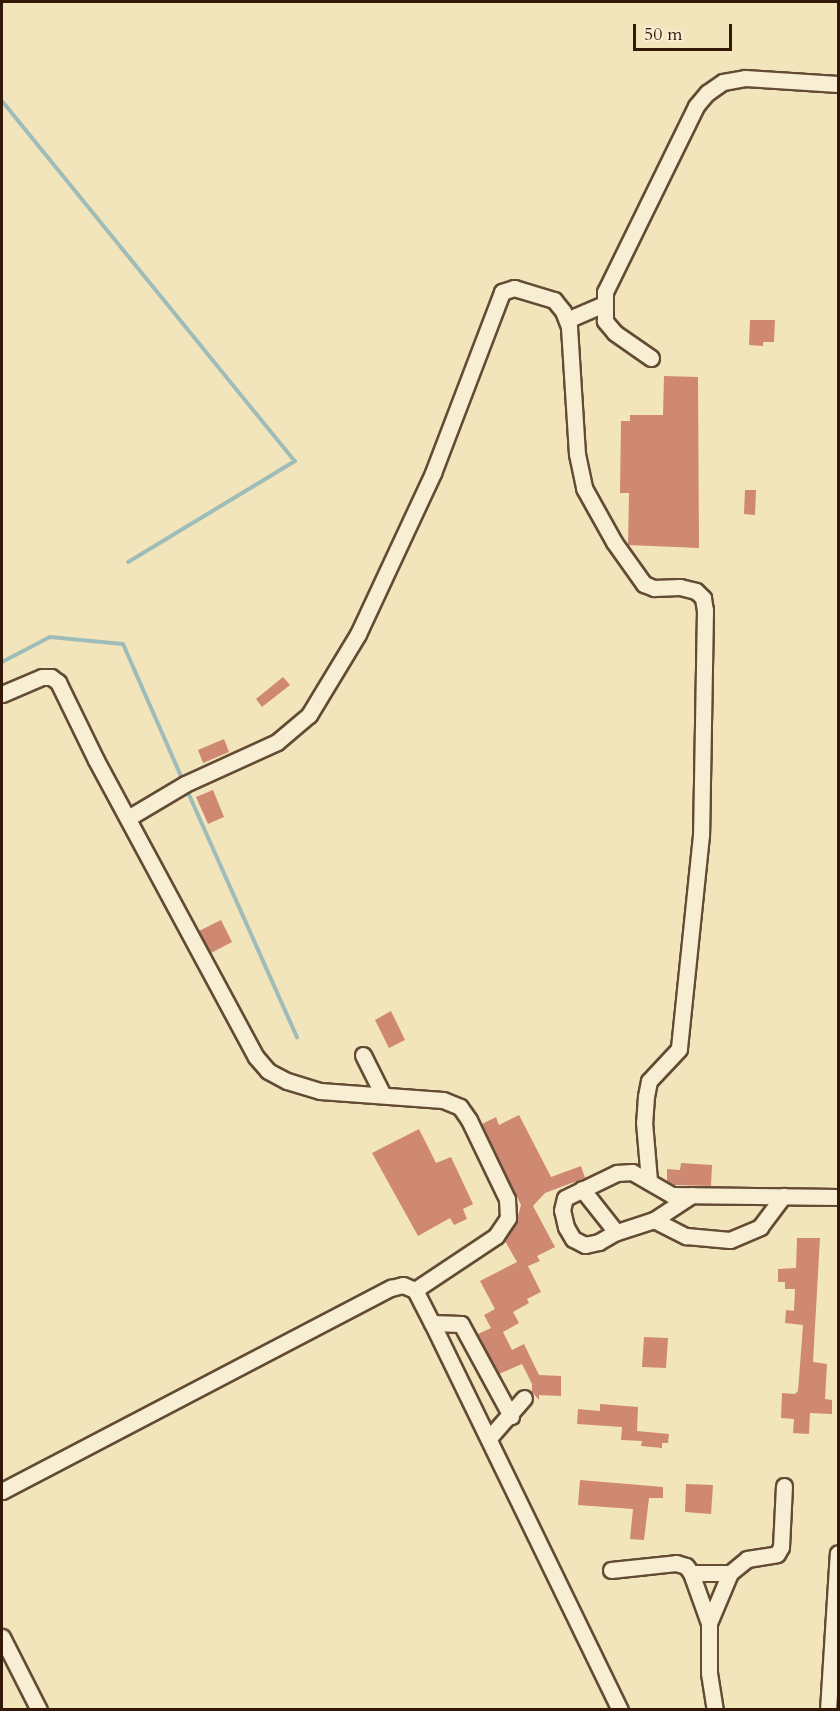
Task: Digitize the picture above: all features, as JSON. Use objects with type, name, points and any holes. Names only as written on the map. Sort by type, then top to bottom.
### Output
[{"type":"lane","points":[[651,358],[615,333],[605,321],[603,304],[605,292],[688,118],[707,93],[723,82],[745,78],[838,84]]},
{"type":"lane","points":[[128,818],[184,784],[277,742],[309,715],[358,634],[433,473],[502,292],[514,288],[542,294],[554,300],[567,320],[577,454],[584,488],[614,542],[644,584],[654,588],[680,587],[696,591],[703,598],[705,610],[701,835],[678,1049],[649,1081],[646,1096],[644,1122],[649,1180]]},
{"type":"lane","points":[[567,320],[603,304]]},
{"type":"lane","points":[[2,694],[42,677],[58,682],[256,1057],[268,1071],[287,1082],[320,1091],[443,1100],[460,1107],[469,1119],[509,1209],[508,1218],[496,1236],[415,1290]]},
{"type":"lane","points":[[363,1055],[383,1095]]},
{"type":"lane","points":[[692,1195],[654,1220],[616,1232],[599,1242],[585,1245],[573,1239],[562,1210],[565,1198],[617,1173],[632,1172],[649,1180],[655,1188],[672,1195],[692,1195],[783,1196],[838,1197]]},
{"type":"lane","points":[[582,1189],[616,1232]]},
{"type":"lane","points":[[654,1220],[686,1236],[730,1240],[760,1227],[783,1196]]},
{"type":"lane","points":[[2,1491],[391,1288],[403,1285],[415,1290],[432,1323],[620,1710]]},
{"type":"lane","points":[[432,1323],[461,1324],[511,1416]]},
{"type":"lane","points":[[489,1438],[511,1416],[524,1398]]},
{"type":"lane","points":[[709,1623],[730,1573],[747,1559],[777,1554],[781,1547],[784,1486]]},
{"type":"lane","points":[[828,1710],[834,1673],[838,1553]]},
{"type":"lane","points":[[611,1570],[676,1563],[686,1566],[700,1593],[709,1623],[709,1673],[715,1710]]},
{"type":"lane","points":[[691,1573],[730,1573]]},
{"type":"lane","points":[[2,1637],[39,1710]]},
{"type":"building","points":[[750,320],[775,320],[774,342],[763,342],[763,346],[749,345]]},
{"type":"building","points":[[664,376],[698,377],[699,548],[628,545],[629,493],[620,493],[621,421],[630,421],[630,415],[663,415]]},
{"type":"building","points":[[745,490],[756,490],[755,515],[744,514]]},
{"type":"building","points":[[283,677],[290,685],[262,707],[256,699]]},
{"type":"building","points":[[224,739],[229,752],[203,763],[198,750]]},
{"type":"building","points":[[213,790],[224,817],[208,824],[196,797]]},
{"type":"building","points":[[221,920],[232,942],[211,953],[199,931]]},
{"type":"building","points":[[391,1011],[405,1040],[389,1048],[375,1020]]},
{"type":"building","points":[[519,1115],[551,1177],[581,1166],[585,1178],[545,1193],[533,1206],[555,1247],[537,1256],[540,1261],[528,1266],[541,1292],[527,1299],[529,1303],[513,1312],[519,1323],[503,1332],[512,1350],[524,1344],[539,1375],[561,1376],[561,1396],[539,1395],[539,1400],[532,1392],[532,1384],[522,1364],[499,1374],[478,1334],[491,1328],[484,1315],[495,1309],[480,1281],[517,1262],[505,1241],[516,1223],[521,1205],[482,1124],[496,1117],[499,1125]]},
{"type":"building","points":[[419,1129],[436,1163],[451,1157],[473,1204],[463,1209],[467,1219],[454,1225],[450,1218],[418,1236],[372,1153]]},
{"type":"building","points":[[681,1163],[712,1165],[711,1186],[675,1185],[667,1181],[667,1169],[680,1170]]},
{"type":"building","points":[[797,1238],[820,1238],[813,1362],[827,1364],[825,1399],[832,1400],[832,1414],[810,1413],[809,1434],[793,1433],[794,1419],[781,1418],[782,1393],[795,1394],[798,1391],[803,1325],[785,1323],[786,1310],[794,1311],[795,1289],[785,1289],[785,1282],[778,1282],[778,1269],[796,1268]]},
{"type":"building","points":[[644,1337],[668,1338],[666,1368],[642,1367]]},
{"type":"building","points":[[600,1404],[638,1407],[637,1431],[669,1434],[668,1443],[662,1443],[662,1448],[641,1446],[642,1441],[621,1440],[622,1427],[577,1424],[578,1409],[600,1411]]},
{"type":"building","points":[[580,1480],[663,1487],[663,1498],[649,1498],[644,1540],[630,1539],[633,1509],[578,1505]]},
{"type":"building","points":[[686,1484],[713,1485],[711,1514],[685,1512]]},
{"type":"waterway","points":[[2,101],[295,461],[128,562]]},
{"type":"waterway","points":[[2,662],[50,637],[123,644],[183,781]]},
{"type":"waterway","points":[[186,788],[297,1037]]}]
